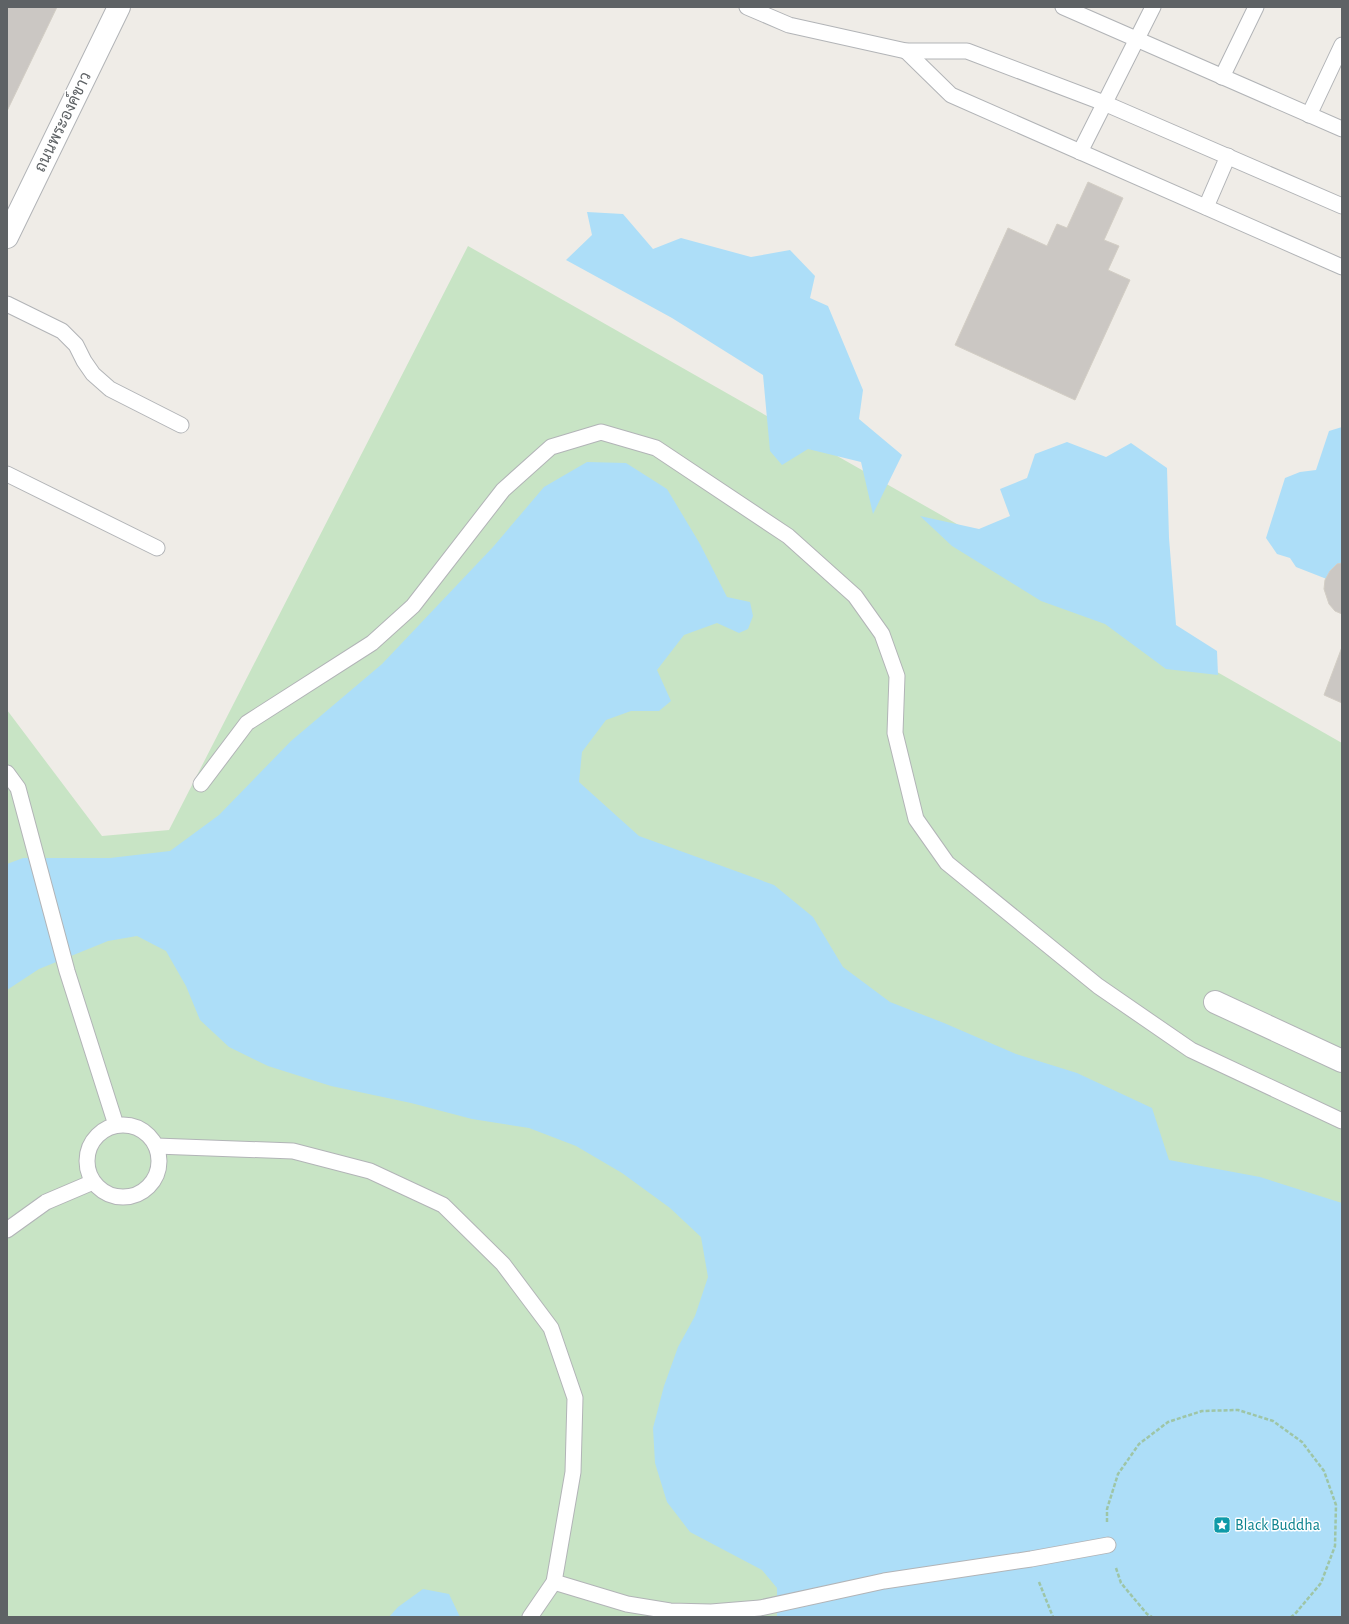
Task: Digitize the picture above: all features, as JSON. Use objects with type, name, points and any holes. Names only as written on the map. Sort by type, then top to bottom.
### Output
[{"type":"street","name":"ถนนพระองค์ขาว","points":[[7,237],[119,7]]},
{"type":"street","points":[[1215,1002],[1342,1061]]},
{"type":"lane","points":[[747,7],[789,26],[906,51],[967,51],[1104,103],[1342,206]]},
{"type":"lane","points":[[1063,7],[1342,129]]},
{"type":"lane","points":[[1080,152],[1153,7]]},
{"type":"lane","points":[[1222,77],[1256,7]]},
{"type":"lane","points":[[1309,115],[1342,45]]},
{"type":"lane","points":[[906,51],[951,95],[1342,266]]},
{"type":"lane","points":[[1206,207],[1228,156]]},
{"type":"lane","points":[[7,304],[62,331],[76,345],[84,361],[94,374],[110,389],[181,425]]},
{"type":"lane","points":[[202,784],[248,723],[372,643],[413,606],[503,490],[551,447],[601,432],[656,448],[788,536],[855,596],[882,634],[897,676],[895,733],[916,819],[947,863],[1098,986],[1191,1050],[1342,1122]]},
{"type":"lane","points":[[7,474],[157,548]]},
{"type":"lane","points":[[7,773],[18,788],[67,971],[116,1125]]},
{"type":"lane","points":[[116,1125],[128,1125],[140,1128],[150,1136],[156,1146],[160,1158],[159,1170],[154,1181],[145,1190],[134,1196],[122,1198],[111,1196],[100,1190],[92,1182],[88,1171],[86,1159],[89,1147],[96,1137],[105,1130],[116,1125]]},
{"type":"lane","points":[[156,1146],[293,1151],[370,1171],[443,1205],[503,1264],[551,1328],[575,1398],[573,1472],[554,1582],[530,1617]]},
{"type":"lane","points":[[7,1230],[46,1202],[92,1182]]},
{"type":"lane","points":[[554,1582],[627,1604],[670,1611],[711,1612],[760,1608],[884,1581],[1031,1559],[1108,1545]]},
{"type":"path","points":[[1152,1617],[1147,1614],[1121,1583],[1108,1545],[1107,1509],[1118,1474],[1139,1444],[1168,1422],[1202,1411],[1238,1410],[1273,1421],[1302,1442],[1324,1471],[1336,1505],[1335,1546],[1321,1583],[1291,1617]]},
{"type":"path","points":[[1031,1559],[1053,1617]]},
{"type":"green space","points":[[468,246],[1342,743],[1342,1617],[7,1617],[7,710],[102,836],[169,830]]},
{"type":"water","points":[[587,212],[623,214],[653,249],[681,238],[751,257],[790,250],[815,276],[810,298],[828,306],[863,390],[859,419],[902,455],[873,514],[861,462],[808,449],[782,465],[770,451],[763,375],[672,318],[566,260],[592,235]]},
{"type":"water","points":[[1342,427],[1342,585],[1296,567],[1290,558],[1277,554],[1266,538],[1285,478],[1300,472],[1316,470],[1329,431]]},
{"type":"water","points":[[1067,442],[1106,457],[1131,443],[1167,468],[1169,538],[1176,625],[1217,651],[1218,675],[1166,669],[1105,624],[1041,601],[952,546],[920,516],[979,529],[1010,516],[1000,489],[1027,478],[1035,454]]},
{"type":"water","points":[[587,462],[626,463],[667,489],[700,544],[727,597],[750,602],[753,616],[748,629],[739,633],[717,623],[684,635],[657,670],[671,701],[659,711],[631,711],[606,720],[582,752],[579,782],[639,836],[774,885],[813,917],[843,967],[890,1002],[1016,1054],[1077,1073],[1152,1108],[1169,1160],[1260,1177],[1342,1203],[1342,1617],[777,1617],[777,1588],[762,1570],[690,1532],[667,1502],[655,1463],[653,1428],[664,1386],[678,1347],[695,1316],[708,1277],[701,1237],[670,1208],[622,1173],[576,1146],[529,1128],[472,1119],[411,1103],[331,1086],[268,1066],[229,1047],[200,1020],[186,986],[166,951],[137,936],[108,941],[39,969],[7,990],[7,864],[23,858],[110,858],[170,851],[219,815],[291,741],[382,664],[493,547],[544,487]]},
{"type":"water","points":[[423,1589],[449,1594],[460,1617],[389,1617],[398,1607]]},
{"type":"building","points":[[7,7],[57,7],[7,111]]},
{"type":"building","points":[[1088,182],[1123,198],[1104,240],[1119,246],[1108,270],[1130,280],[1075,400],[955,345],[1008,228],[1047,246],[1057,224],[1067,228]]},
{"type":"building","points":[[1342,563],[1342,614],[1335,611],[1329,604],[1324,589],[1325,580],[1330,571],[1337,564]]},
{"type":"building","points":[[1342,647],[1342,703],[1324,695]]},
{"type":"place","name":"Black Buddha","points":[[1222,1525]]}]
